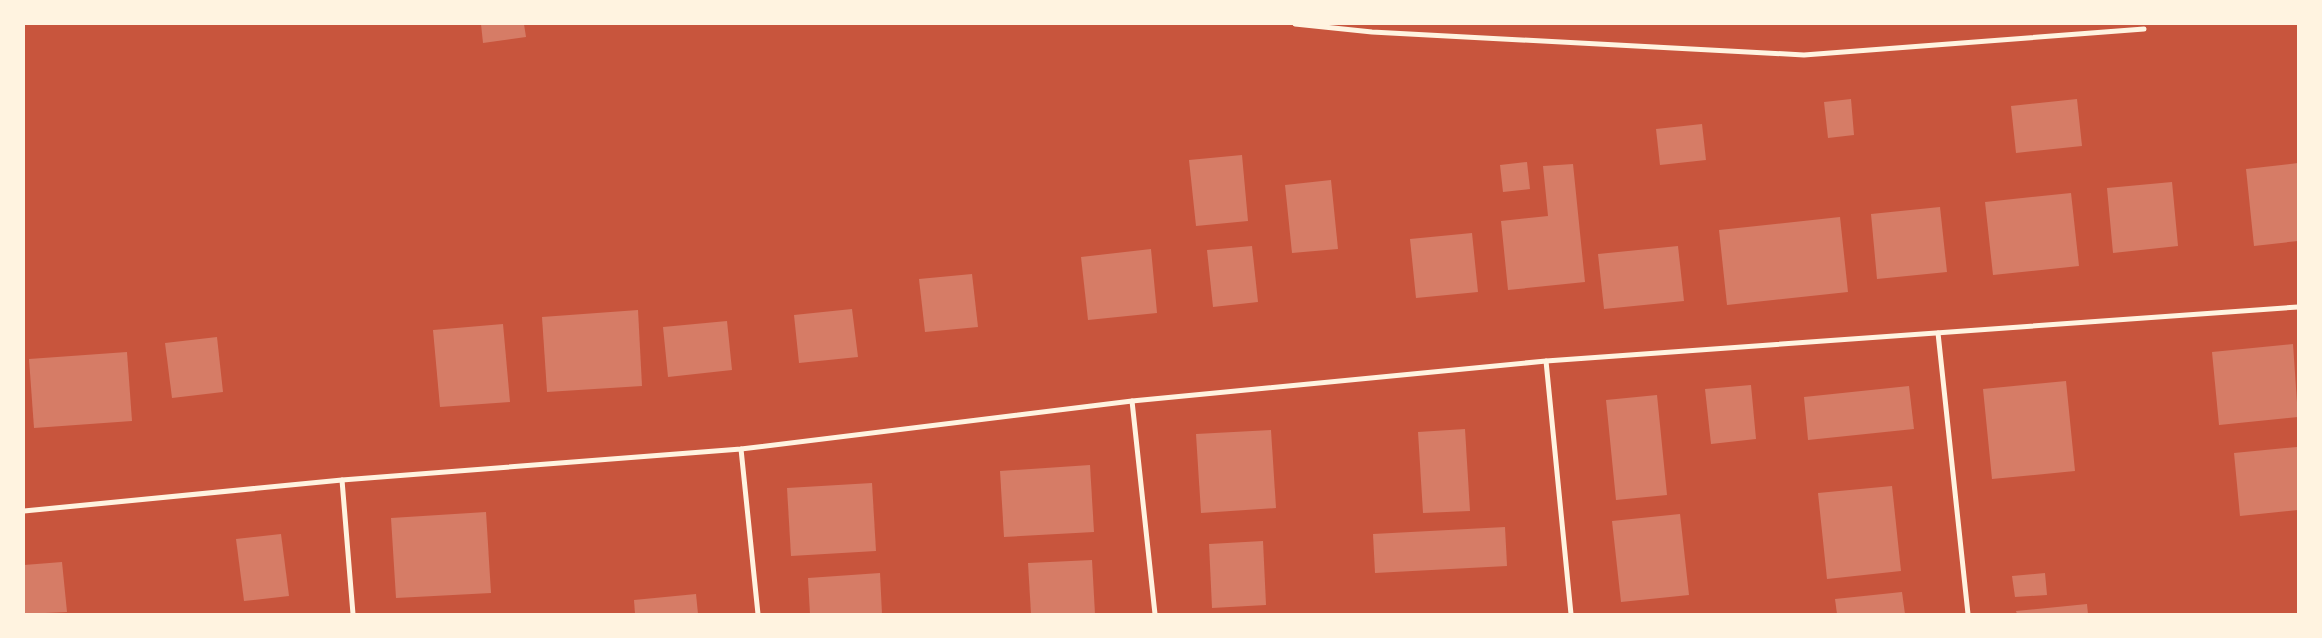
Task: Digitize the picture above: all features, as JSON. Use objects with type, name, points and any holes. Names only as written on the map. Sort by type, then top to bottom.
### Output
[{"type":"street","points":[[1295,24],[1372,32],[1804,55],[2144,28]]},
{"type":"street","points":[[24,511],[342,480],[741,449],[1132,401],[1546,361],[2298,308]]},
{"type":"street","points":[[1938,333],[1968,614]]},
{"type":"street","points":[[1546,361],[1571,614]]},
{"type":"street","points":[[1132,401],[1155,614]]},
{"type":"street","points":[[741,449],[758,614]]},
{"type":"street","points":[[342,480],[352,614]]},
{"type":"building","points":[[481,24],[524,24],[526,37],[483,43]]},
{"type":"building","points":[[1851,99],[1854,135],[1828,138],[1824,102]]},
{"type":"building","points":[[2077,99],[2082,146],[2016,153],[2011,106]]},
{"type":"building","points":[[1702,124],[1706,160],[1660,165],[1656,129]]},
{"type":"building","points":[[1242,155],[1248,221],[1196,226],[1189,160]]},
{"type":"building","points":[[1527,162],[1530,189],[1503,192],[1500,165]]},
{"type":"building","points":[[2298,163],[2298,241],[2254,246],[2246,169]]},
{"type":"building","points":[[1573,164],[1585,282],[1508,290],[1501,221],[1548,216],[1543,166]]},
{"type":"building","points":[[1331,180],[1338,249],[1292,253],[1285,185]]},
{"type":"building","points":[[2172,182],[2178,246],[2113,253],[2107,188]]},
{"type":"building","points":[[2071,193],[2079,266],[1993,275],[1985,202]]},
{"type":"building","points":[[1940,207],[1947,272],[1877,279],[1871,214]]},
{"type":"building","points":[[1840,217],[1848,292],[1727,305],[1719,230]]},
{"type":"building","points":[[1472,233],[1478,292],[1416,298],[1410,239]]},
{"type":"building","points":[[1252,246],[1258,302],[1213,307],[1207,250]]},
{"type":"building","points":[[1678,246],[1684,301],[1604,309],[1598,254]]},
{"type":"building","points":[[1151,249],[1157,313],[1088,320],[1081,257]]},
{"type":"building","points":[[972,274],[978,327],[925,332],[919,279]]},
{"type":"building","points":[[852,309],[858,357],[799,363],[794,315]]},
{"type":"building","points":[[638,310],[642,386],[547,392],[542,317]]},
{"type":"building","points":[[727,321],[732,370],[668,377],[663,327]]},
{"type":"building","points":[[503,324],[510,402],[440,407],[433,330]]},
{"type":"building","points":[[217,337],[223,392],[172,398],[165,343]]},
{"type":"building","points":[[2293,344],[2298,417],[2219,425],[2212,352]]},
{"type":"building","points":[[127,352],[132,421],[34,428],[29,359]]},
{"type":"building","points":[[2066,381],[2075,471],[1992,479],[1983,389]]},
{"type":"building","points":[[1751,385],[1756,439],[1711,444],[1705,389]]},
{"type":"building","points":[[1909,386],[1914,429],[1808,440],[1804,397]]},
{"type":"building","points":[[1657,395],[1667,495],[1616,500],[1606,400]]},
{"type":"building","points":[[1465,429],[1470,511],[1423,513],[1418,432]]},
{"type":"building","points":[[1271,430],[1276,508],[1201,513],[1196,434]]},
{"type":"building","points":[[2297,447],[2298,510],[2240,516],[2234,453]]},
{"type":"building","points":[[1090,465],[1094,532],[1004,537],[1000,471]]},
{"type":"building","points":[[872,483],[876,551],[791,556],[787,488]]},
{"type":"building","points":[[1892,486],[1901,571],[1827,579],[1818,493]]},
{"type":"building","points":[[486,512],[491,593],[396,598],[391,518]]},
{"type":"building","points":[[1680,514],[1689,595],[1621,602],[1612,521]]},
{"type":"building","points":[[1505,527],[1507,566],[1375,573],[1373,534]]},
{"type":"building","points":[[281,534],[289,596],[244,601],[236,539]]},
{"type":"building","points":[[1263,541],[1266,605],[1212,608],[1209,544]]},
{"type":"building","points":[[1092,560],[1095,614],[1031,614],[1028,563]]},
{"type":"building","points":[[62,562],[67,612],[24,614],[24,565]]},
{"type":"building","points":[[880,573],[882,614],[810,614],[808,578]]},
{"type":"building","points":[[2045,573],[2047,595],[2015,597],[2012,576]]},
{"type":"building","points":[[1902,592],[1905,614],[1837,614],[1835,599]]},
{"type":"building","points":[[696,594],[698,614],[635,614],[634,600]]},
{"type":"building","points":[[2087,604],[2088,614],[2017,614],[2016,611]]}]
